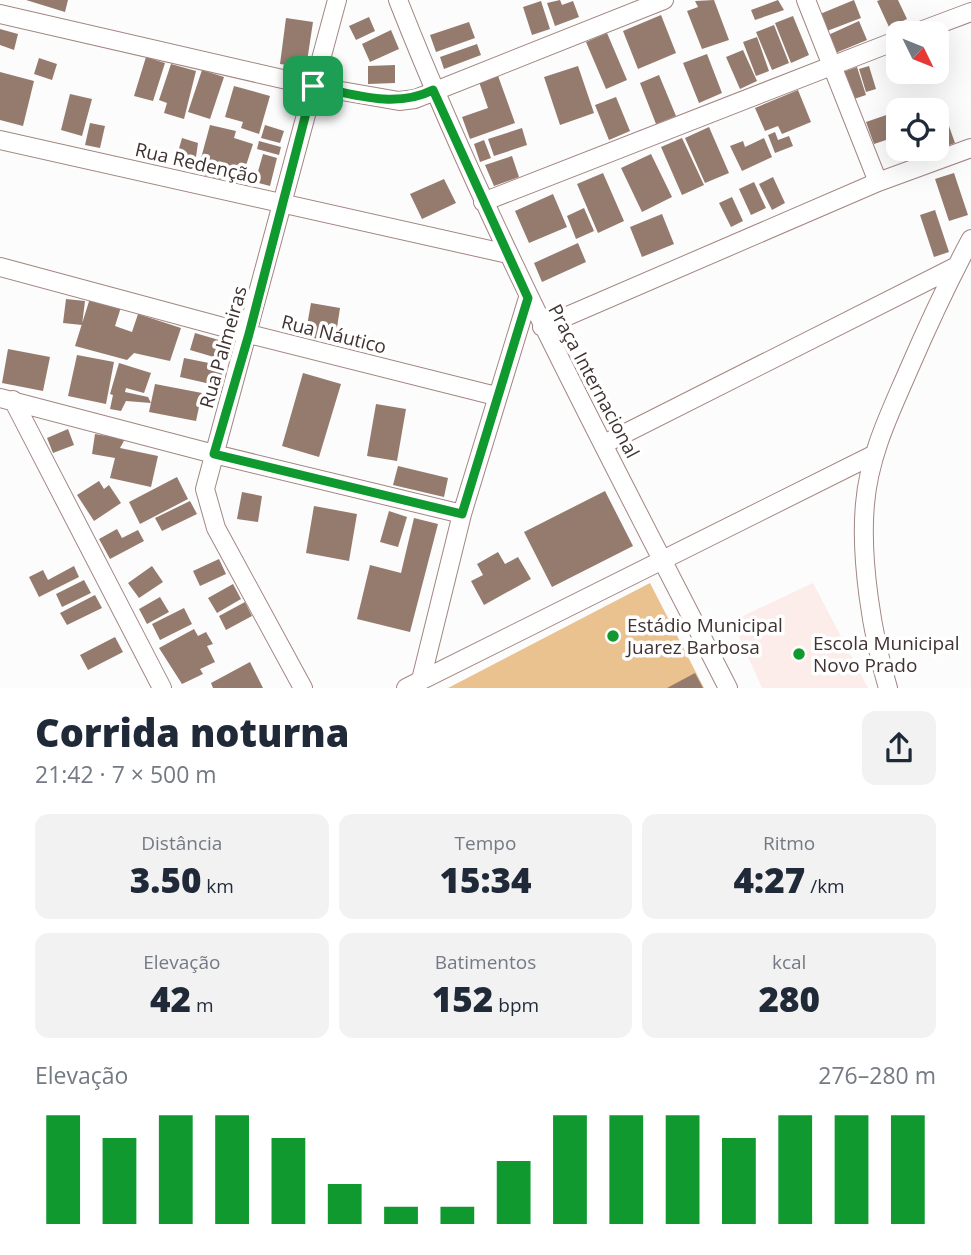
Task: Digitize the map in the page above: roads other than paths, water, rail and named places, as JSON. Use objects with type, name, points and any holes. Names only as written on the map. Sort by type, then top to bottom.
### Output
[{"type":"street","name":"Rua Palmeiras","points":[[303,688],[216,528],[205,489],[337,0]]},
{"type":"street","points":[[398,0],[433,90],[528,298]]},
{"type":"street","points":[[0,14],[313,86],[399,101],[415,99],[664,0]]},
{"type":"street","points":[[806,0],[878,182]]},
{"type":"street","points":[[947,21],[971,12]]},
{"type":"street","points":[[483,202],[886,45]]},
{"type":"street","name":"Rua Redenção","points":[[0,141],[508,254]]},
{"type":"street","points":[[542,327],[878,182],[971,148]]},
{"type":"street","points":[[888,688],[872,611],[866,546],[865,505],[873,456],[928,323],[971,239]]},
{"type":"street","points":[[604,444],[957,266]]},
{"type":"street","name":"Rua Náutico","points":[[0,267],[249,334],[496,396]]},
{"type":"street","name":"Praça Internacional","points":[[414,684],[662,558],[528,298]]},
{"type":"street","name":"Praça Internacional","points":[[414,684],[496,396],[528,298]]},
{"type":"street","points":[[6,399],[214,454],[462,514]]},
{"type":"street","points":[[6,399],[162,688]]},
{"type":"street","points":[[727,688],[662,558],[873,456]]},
{"type":"place","name":"Estádio Municipal Juarez Barbosa","points":[[613,636]]},
{"type":"place","name":"Escola Municipal Novo Prado","points":[[799,654]]}]
